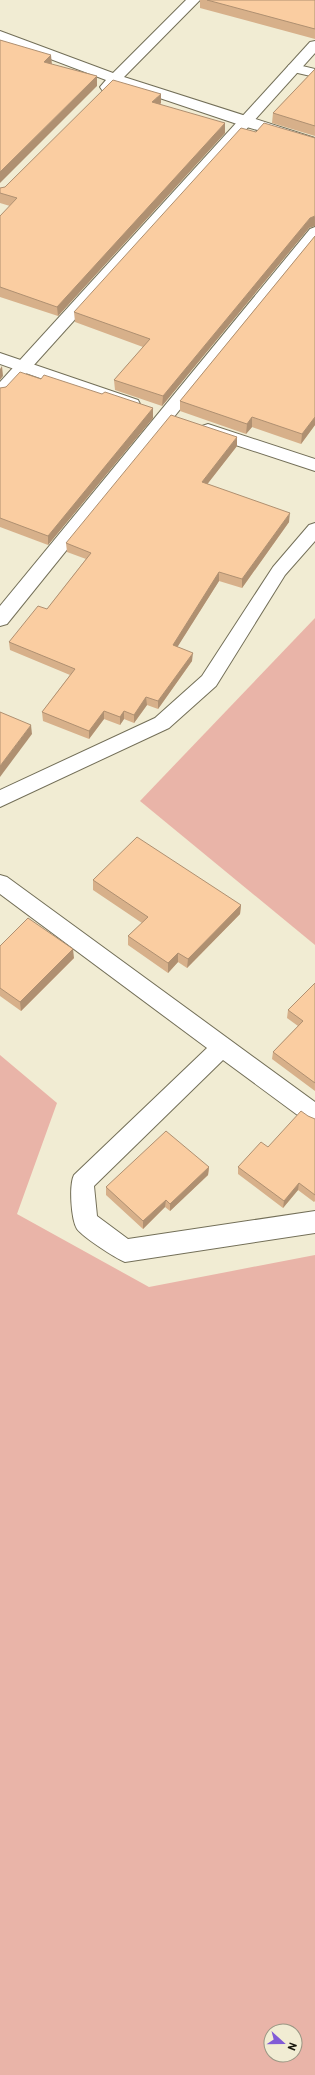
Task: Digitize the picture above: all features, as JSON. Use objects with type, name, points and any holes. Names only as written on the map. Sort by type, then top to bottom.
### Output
[{"type":"street","points":[[99,95],[193,0]]},
{"type":"street","points":[[2,39],[245,122],[315,143]]},
{"type":"street","points":[[0,392],[315,45]]},
{"type":"street","points":[[294,68],[315,74]]},
{"type":"street","points":[[0,619],[181,420],[315,232]]},
{"type":"street","points":[[0,358],[315,465]]},
{"type":"street","points":[[0,799],[162,723],[209,681],[279,571],[315,529]]},
{"type":"street","points":[[0,882],[315,1115]]},
{"type":"street","points":[[222,1047],[82,1182],[86,1222],[125,1251],[315,1222]]},
{"type":"shaded area","points":[[315,618],[315,945],[140,801]]},
{"type":"shaded area","points":[[0,1055],[57,1103],[17,1214],[149,1287],[315,1255],[315,2075],[0,2075]]},
{"type":"building","points":[[207,0],[315,0],[315,29]]},
{"type":"building","points":[[0,40],[51,55],[44,62],[97,76],[0,172]]},
{"type":"building","points":[[315,69],[315,126],[273,113]]},
{"type":"building","points":[[113,80],[161,94],[152,102],[225,123],[57,307],[0,287],[0,216],[17,198],[0,193],[0,188],[5,187]]},
{"type":"building","points":[[264,123],[315,138],[315,216],[310,218],[163,396],[114,380],[150,339],[74,312],[241,128],[256,132]]},
{"type":"building","points":[[315,236],[315,417],[302,434],[252,417],[247,424],[180,401]]},
{"type":"building","points":[[20,372],[41,379],[44,375],[102,394],[105,392],[153,408],[48,536],[0,518],[0,388],[6,387]]},
{"type":"building","points":[[171,415],[237,437],[202,482],[290,513],[242,579],[219,572],[173,645],[193,653],[158,701],[146,697],[134,715],[124,711],[120,717],[104,711],[89,731],[42,712],[75,669],[9,642],[38,606],[47,609],[91,553],[66,543]]},
{"type":"building","points":[[0,712],[31,725],[0,766]]},
{"type":"building","points":[[137,837],[241,905],[188,959],[178,953],[168,963],[128,936],[148,917],[93,880]]},
{"type":"building","points":[[28,918],[73,949],[20,1002],[0,988],[0,946]]},
{"type":"building","points":[[315,983],[315,1083],[273,1052],[303,1021],[288,1010]]},
{"type":"building","points":[[301,1111],[315,1119],[315,1195],[299,1183],[284,1201],[238,1167],[261,1142],[268,1147]]},
{"type":"building","points":[[166,1131],[209,1167],[170,1204],[166,1200],[143,1221],[106,1187]]}]
